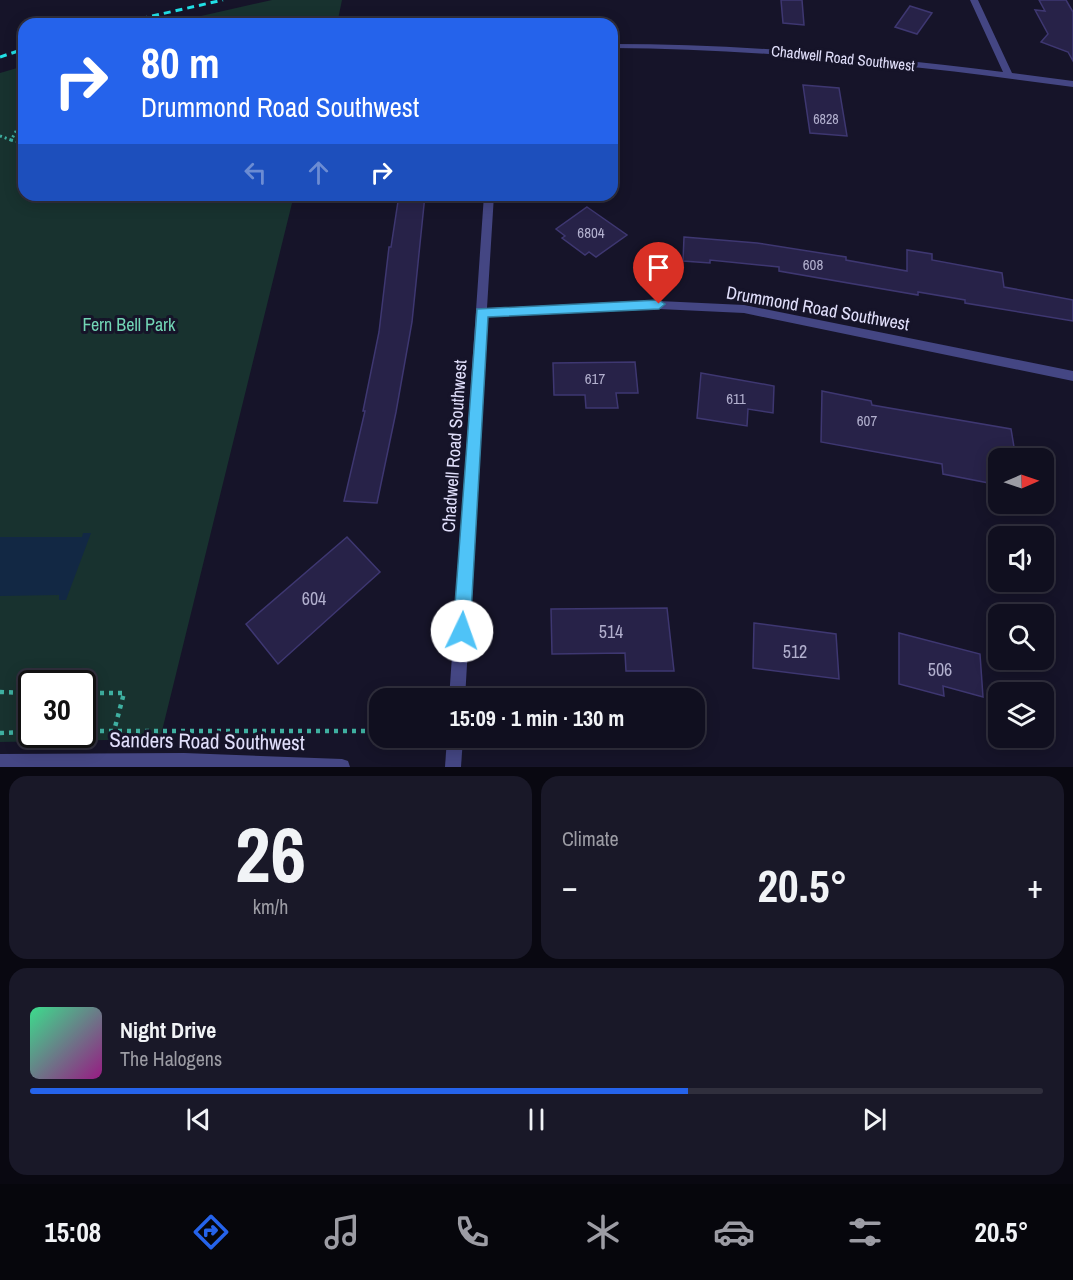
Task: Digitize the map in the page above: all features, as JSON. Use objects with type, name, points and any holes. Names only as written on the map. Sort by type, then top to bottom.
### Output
[{"type":"street","points":[[974,0],[1009,75]]},
{"type":"street","name":"Chadwell Road Southwest","points":[[618,46],[681,45],[792,51],[1073,84]]},
{"type":"street","name":"Chadwell Road Southwest","points":[[458,688],[489,201]]},
{"type":"street","name":"Drummond Road Southwest","points":[[482,312],[659,304],[744,309],[1073,376]]},
{"type":"street","points":[[453,767],[454,748]]},
{"type":"street","name":"Sanders Road Southwest","points":[[0,762],[184,761],[342,767]]},
{"type":"path","points":[[11,140],[18,128]]},
{"type":"path","points":[[0,136],[18,142]]},
{"type":"path","points":[[0,692],[18,693]]},
{"type":"path","points":[[96,693],[124,693],[114,731]]},
{"type":"path","points":[[96,732],[369,730]]},
{"type":"path","points":[[0,733],[18,732]]},
{"type":"green space","points":[[272,0],[342,0],[338,18],[192,18]]},
{"type":"green space","name":"Fern Bell Park","points":[[18,68],[18,201],[293,201],[160,739],[96,740],[96,670],[18,670],[18,742],[0,742],[0,73]]},
{"type":"water","points":[[83,533],[91,533],[66,600],[59,600],[59,595],[0,596],[0,537],[82,537]]},
{"type":"building","points":[[781,0],[802,0],[804,25],[783,23]]},
{"type":"building","points":[[1039,0],[1066,0],[1073,12],[1073,61],[1068,52],[1041,42],[1048,34],[1035,10],[1045,11]]},
{"type":"building","points":[[910,6],[932,13],[917,34],[895,27]]},
{"type":"building","points":[[803,85],[839,88],[847,136],[810,133]]},
{"type":"building","points":[[398,201],[424,201],[412,322],[377,503],[344,501],[365,411],[363,411],[379,332],[389,247],[391,247]]},
{"type":"building","points":[[587,207],[627,235],[596,257],[589,252],[585,255],[562,238],[565,236],[556,229]]},
{"type":"building","points":[[684,237],[757,243],[846,257],[846,260],[907,271],[907,250],[932,254],[932,260],[1002,273],[1004,287],[1073,300],[1073,321],[965,303],[965,300],[918,292],[918,295],[779,271],[779,267],[710,260],[710,263],[683,261]]},
{"type":"building","points":[[635,362],[638,393],[616,393],[618,408],[586,408],[585,395],[554,395],[553,363]]},
{"type":"building","points":[[701,373],[774,386],[773,413],[748,409],[747,426],[697,418]]},
{"type":"building","points":[[822,391],[871,401],[872,405],[1011,429],[1014,448],[988,448],[988,483],[943,474],[942,464],[821,442]]},
{"type":"building","points":[[347,537],[380,572],[278,664],[246,624]]},
{"type":"building","points":[[667,608],[674,671],[626,671],[625,653],[552,654],[551,609]]},
{"type":"building","points":[[754,623],[836,634],[839,679],[753,668]]},
{"type":"building","points":[[899,633],[980,654],[983,697],[943,686],[944,696],[899,684]]},
{"type":"railway","points":[[144,18],[223,0]]},
{"type":"railway","points":[[0,57],[18,51]]},
{"type":"route","points":[[462,631],[482,312],[659,304]]}]
